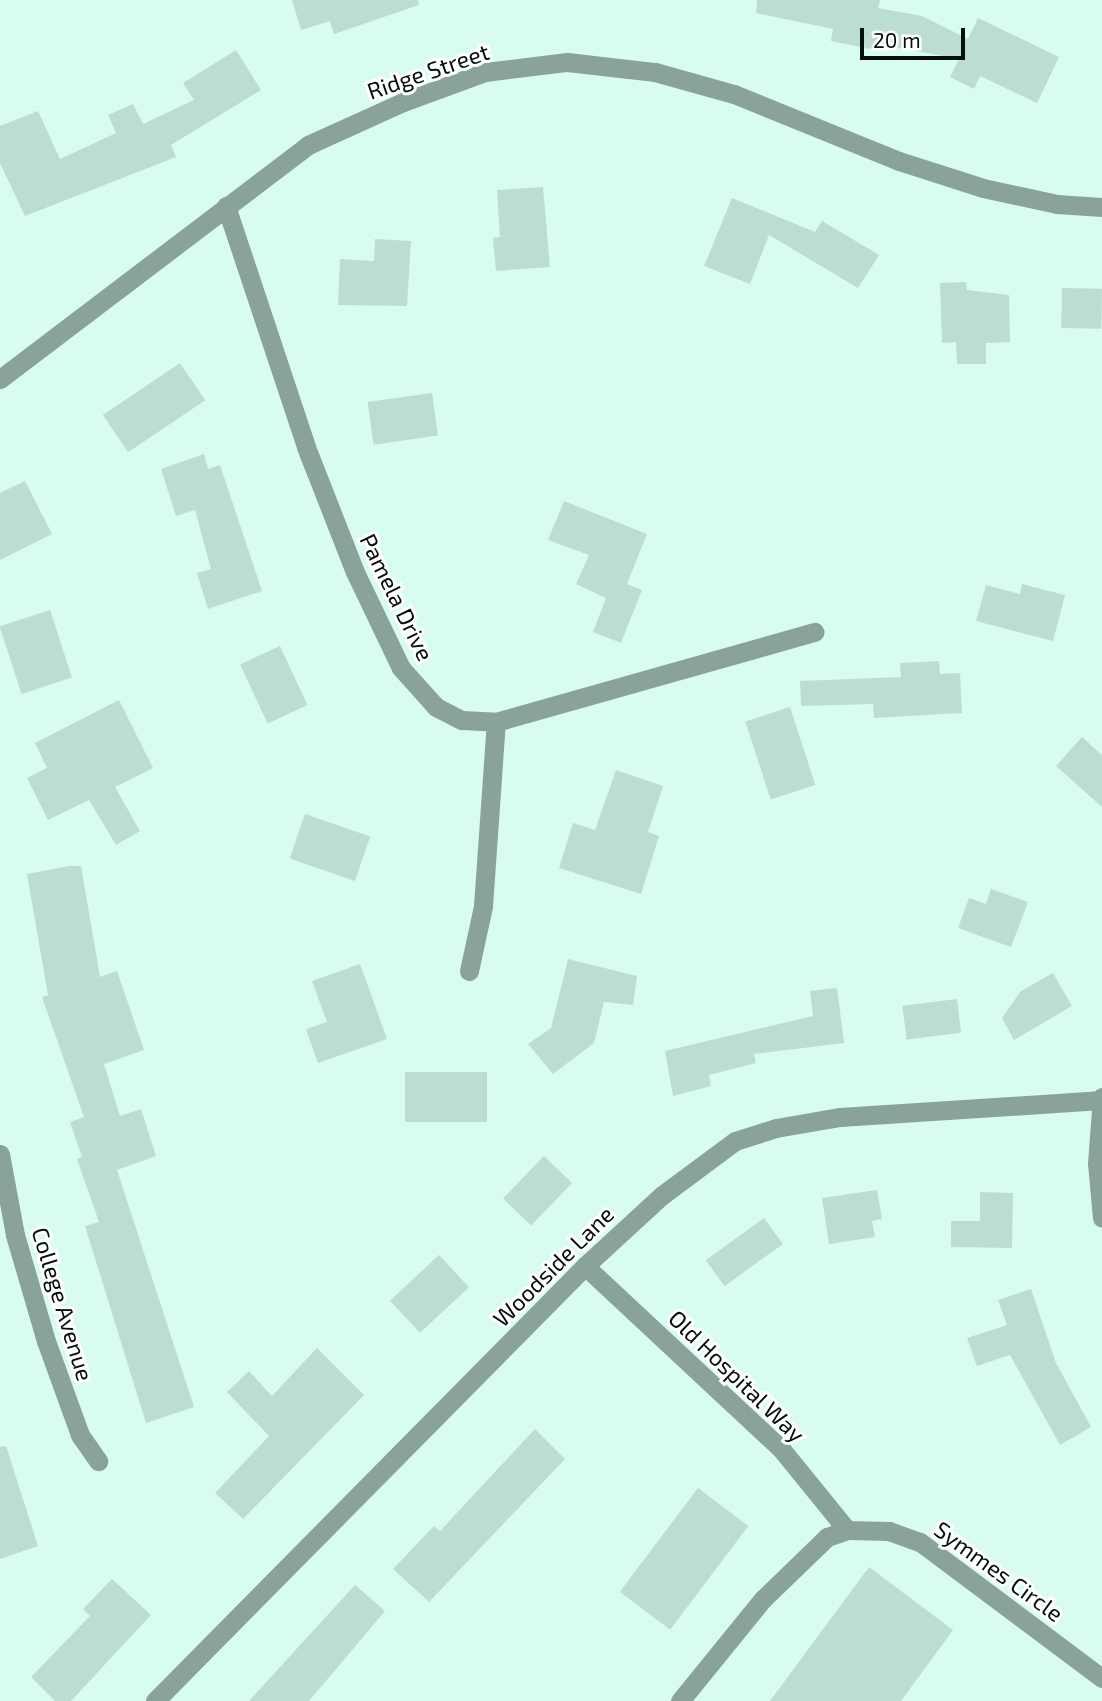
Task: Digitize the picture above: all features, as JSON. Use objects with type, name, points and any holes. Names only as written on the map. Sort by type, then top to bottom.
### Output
[{"type":"street","name":"Ridge Street","points":[[0,379],[308,145],[403,102],[485,72],[567,62],[655,72],[734,94],[900,161],[982,188],[1057,204],[1102,207]]},
{"type":"street","name":"Pamela Drive","points":[[226,206],[306,447],[387,644],[417,690],[436,707],[462,720],[496,722],[815,632]]},
{"type":"street","points":[[469,971],[483,906],[496,722]]},
{"type":"street","points":[[1101,1099],[1097,1163],[1102,1218]]},
{"type":"street","name":"Woodside Lane","points":[[155,1701],[585,1266],[681,1180],[747,1136],[840,1117],[1101,1099]]},
{"type":"street","name":"College Avenue","points":[[0,1154],[15,1235],[46,1341],[80,1435],[98,1461]]},
{"type":"street","name":"Old Hospital Way","points":[[585,1266],[782,1450],[847,1530]]},
{"type":"street","points":[[680,1701],[763,1599],[827,1537],[847,1530]]},
{"type":"street","name":"Symmes Circle","points":[[847,1530],[889,1531],[920,1542],[1102,1678]]},
{"type":"building","points":[[292,0],[418,0],[419,5],[334,34],[330,21],[301,30]]},
{"type":"building","points":[[757,0],[880,0],[878,8],[922,16],[968,39],[978,18],[1059,57],[1037,103],[980,76],[974,89],[950,77],[959,59],[878,44],[876,50],[831,41],[833,29],[756,13]]},
{"type":"building","points":[[236,50],[261,90],[171,145],[176,157],[25,216],[0,163],[0,126],[38,111],[60,159],[116,133],[108,115],[133,104],[143,124],[194,100],[183,83]]},
{"type":"building","points":[[543,187],[550,267],[496,271],[493,238],[500,237],[497,190]]},
{"type":"building","points":[[732,198],[815,232],[822,221],[879,255],[858,288],[769,235],[750,284],[704,266]]},
{"type":"building","points":[[375,239],[411,241],[407,306],[338,305],[340,259],[374,261]]},
{"type":"building","points":[[966,282],[967,290],[1009,295],[1010,342],[986,343],[986,364],[957,364],[956,342],[942,343],[940,283]]},
{"type":"building","points":[[1062,288],[1102,289],[1101,329],[1061,328]]},
{"type":"building","points":[[180,363],[205,400],[128,452],[103,415]]},
{"type":"building","points":[[432,393],[438,436],[374,445],[368,402]]},
{"type":"building","points":[[204,454],[208,469],[220,465],[262,591],[208,609],[197,573],[211,569],[195,510],[176,516],[161,469]]},
{"type":"building","points":[[25,481],[52,534],[0,560],[0,493]]},
{"type":"building","points":[[564,501],[647,534],[627,584],[642,590],[621,643],[593,632],[606,598],[576,584],[589,555],[548,540]]},
{"type":"building","points":[[1022,584],[1065,595],[1053,641],[976,621],[986,585],[1020,594]]},
{"type":"building","points":[[50,610],[72,678],[22,694],[0,626]]},
{"type":"building","points":[[280,646],[307,705],[268,724],[240,665]]},
{"type":"building","points":[[939,661],[940,674],[960,673],[962,713],[874,718],[873,704],[801,706],[800,681],[901,677],[900,663]]},
{"type":"building","points":[[119,700],[153,768],[115,787],[140,831],[116,845],[89,800],[48,820],[27,778],[47,768],[35,743]]},
{"type":"building","points":[[790,707],[815,785],[771,800],[745,722]]},
{"type":"building","points":[[1082,737],[1102,755],[1102,807],[1056,766]]},
{"type":"building","points":[[616,770],[663,786],[648,832],[659,836],[641,894],[559,868],[573,823],[595,830]]},
{"type":"building","points":[[305,814],[370,836],[355,881],[290,858]]},
{"type":"building","points":[[81,866],[100,977],[117,971],[144,1050],[104,1064],[120,1116],[141,1109],[156,1156],[117,1170],[194,1407],[146,1423],[85,1226],[99,1222],[77,1159],[82,1157],[70,1122],[84,1117],[42,997],[48,995],[27,874]]},
{"type":"building","points":[[991,889],[1028,902],[1011,947],[958,928],[969,898],[986,904]]},
{"type":"building","points":[[568,959],[637,976],[633,1005],[604,1002],[594,1043],[553,1074],[528,1044],[551,1028]]},
{"type":"building","points":[[360,964],[387,1039],[318,1063],[306,1029],[327,1022],[312,981]]},
{"type":"building","points":[[1053,973],[1072,1006],[1014,1040],[1002,1018],[1021,991]]},
{"type":"building","points":[[837,988],[844,1043],[754,1054],[756,1063],[709,1075],[711,1086],[673,1096],[665,1051],[813,1016],[810,991]]},
{"type":"building","points":[[957,999],[961,1033],[907,1039],[902,1006]]},
{"type":"building","points":[[405,1072],[487,1072],[487,1122],[405,1122]]},
{"type":"building","points":[[544,1156],[572,1183],[531,1226],[503,1198]]},
{"type":"building","points":[[877,1190],[882,1219],[872,1221],[875,1237],[829,1244],[822,1198]]},
{"type":"building","points":[[980,1192],[1013,1193],[1012,1248],[951,1247],[951,1221],[980,1221]]},
{"type":"building","points":[[764,1218],[783,1244],[725,1286],[706,1260]]},
{"type":"building","points":[[439,1255],[469,1287],[420,1333],[390,1301]]},
{"type":"building","points":[[1031,1289],[1056,1363],[1091,1427],[1060,1445],[1010,1355],[977,1366],[967,1338],[1007,1325],[998,1300]]},
{"type":"building","points":[[317,1348],[364,1395],[243,1519],[215,1493],[269,1436],[227,1392],[249,1371],[272,1396]]},
{"type":"building","points":[[535,1429],[565,1459],[429,1602],[393,1569],[434,1526],[440,1531]]},
{"type":"building","points":[[6,1446],[38,1546],[0,1559],[0,1447]]},
{"type":"building","points":[[698,1488],[748,1526],[670,1630],[620,1592]]},
{"type":"building","points":[[869,1567],[953,1630],[901,1701],[770,1701]]},
{"type":"building","points":[[112,1579],[151,1615],[71,1701],[55,1701],[31,1677],[90,1616],[83,1609]]},
{"type":"building","points":[[355,1585],[385,1611],[309,1701],[249,1701]]}]
